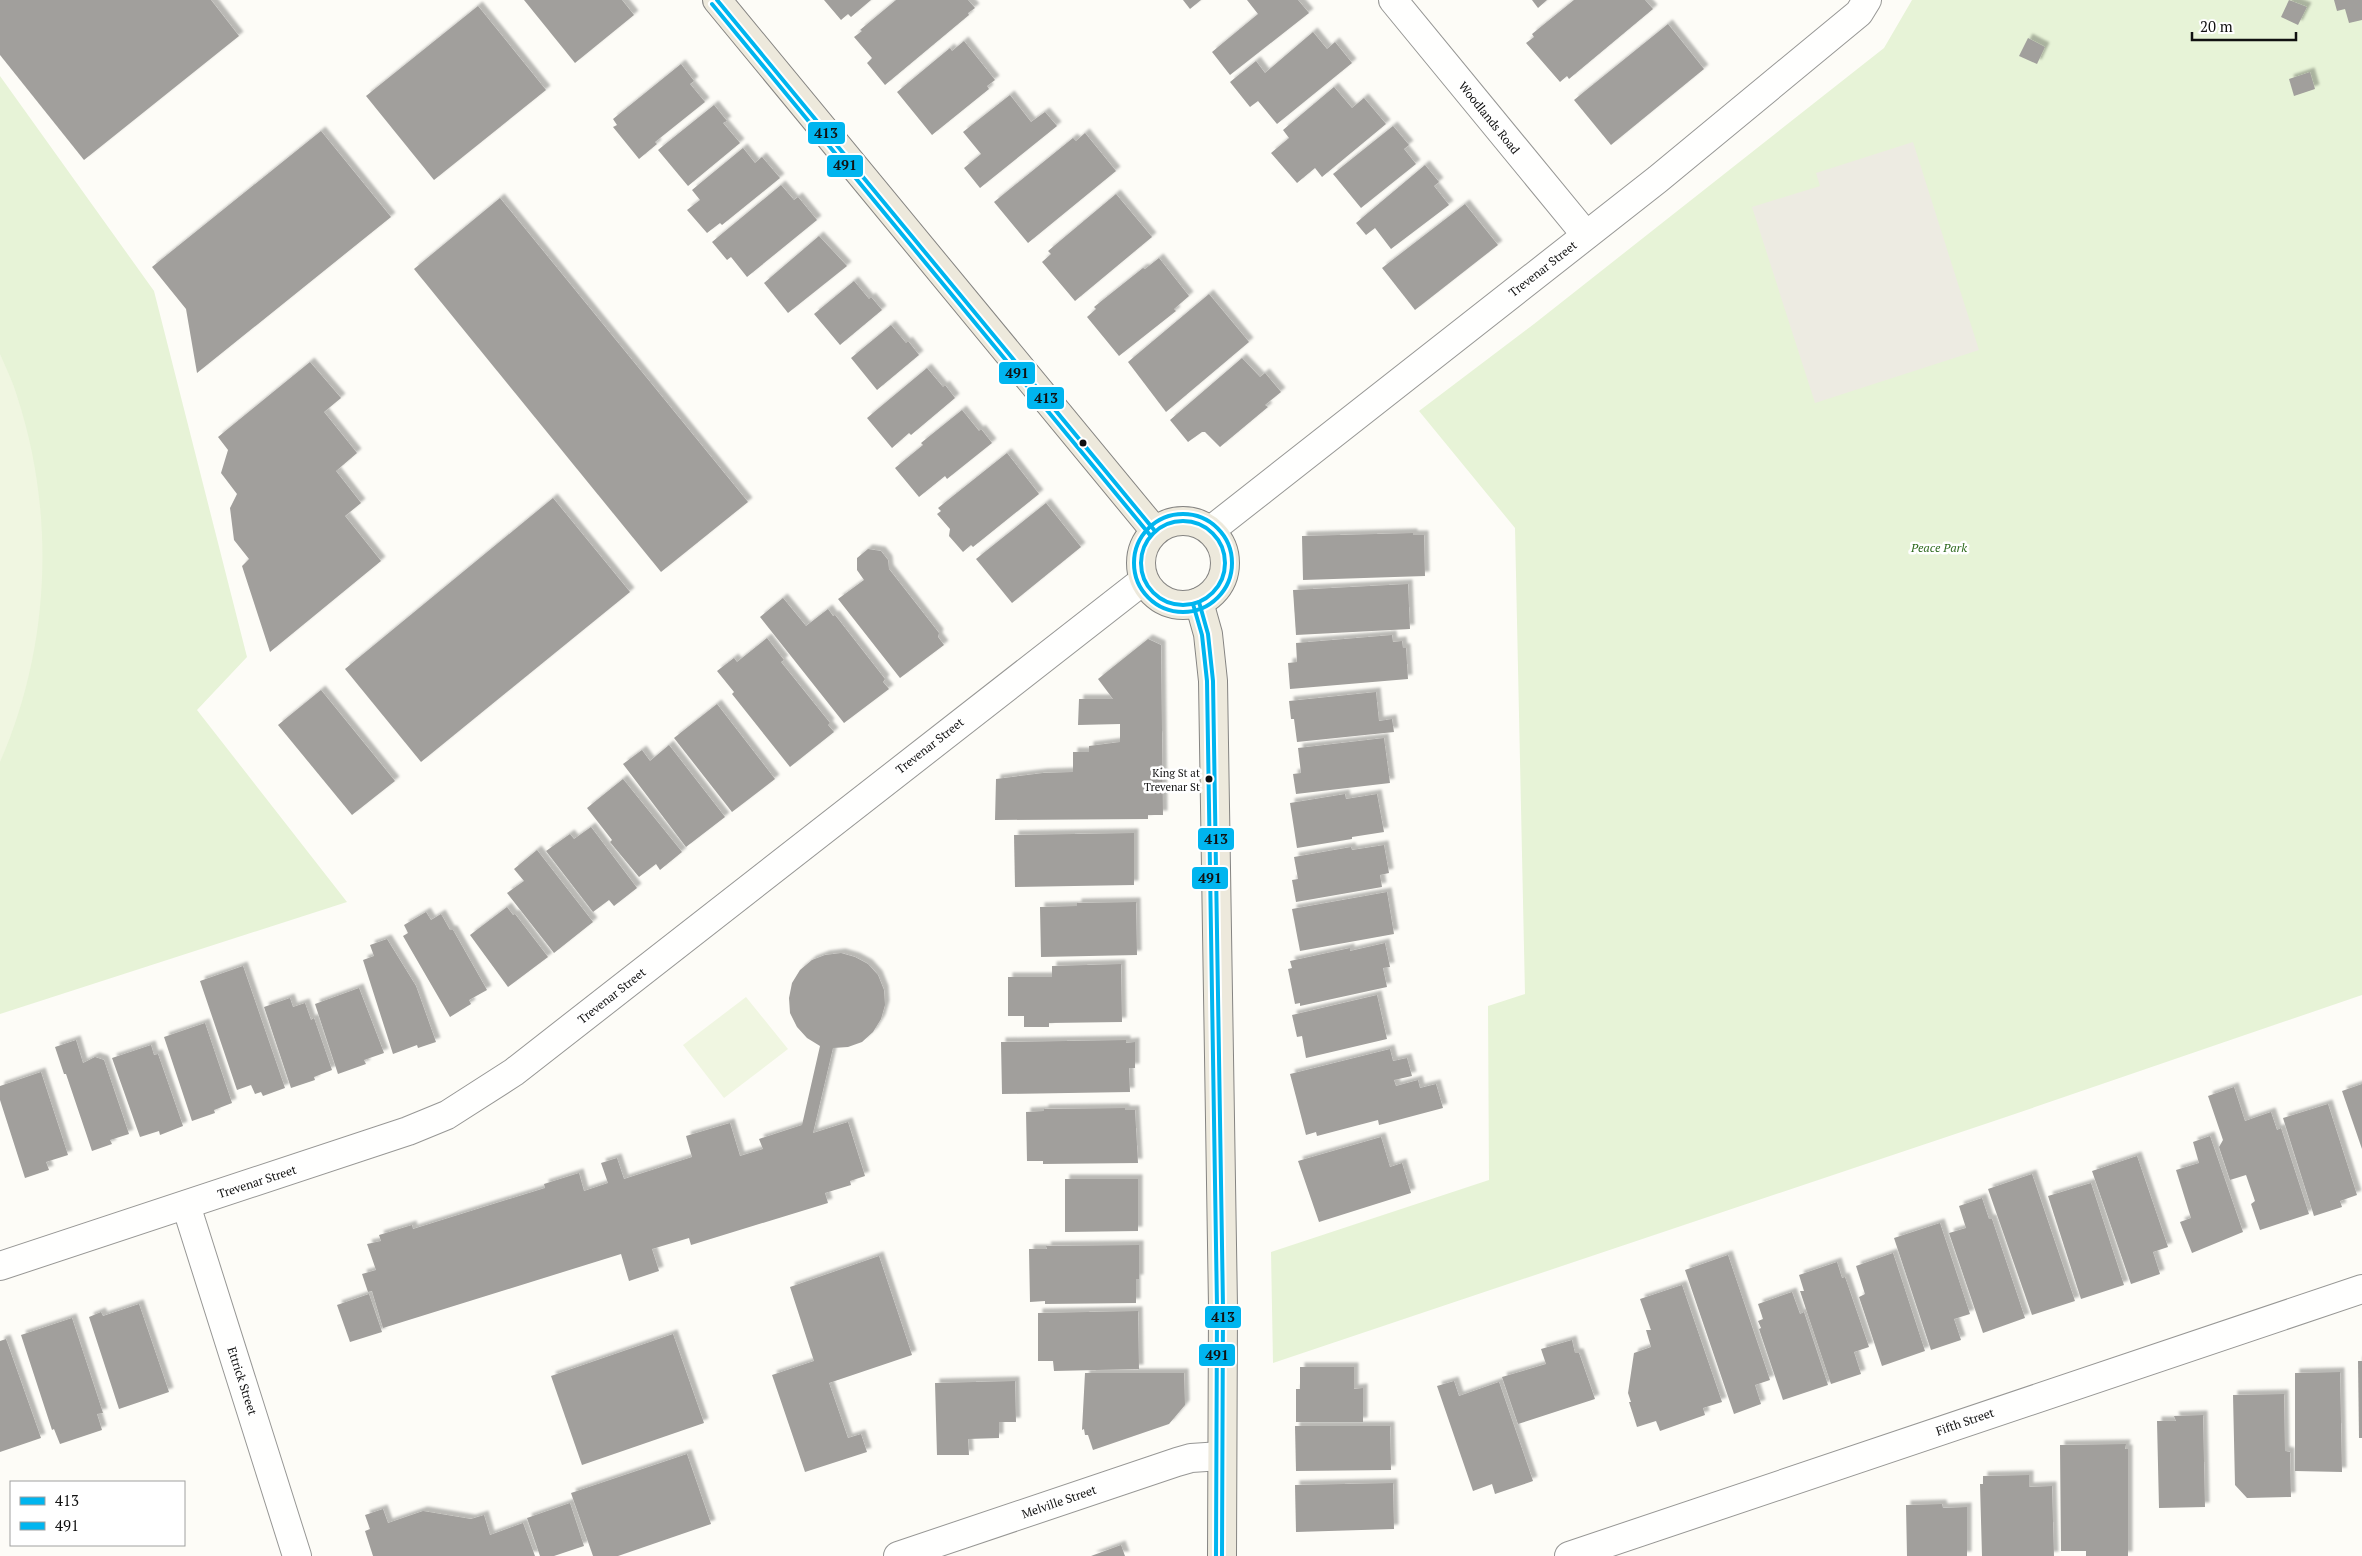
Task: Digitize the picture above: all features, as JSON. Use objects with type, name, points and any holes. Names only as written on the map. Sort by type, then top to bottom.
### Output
[{"type":"main road","points":[[717,0],[1155,531]]},
{"type":"main road","points":[[1177,520],[1201,524],[1211,530],[1220,542],[1225,555],[1225,569],[1220,583],[1211,594],[1199,602],[1186,605],[1173,604],[1161,600],[1151,591],[1144,580],[1140,567],[1141,554],[1146,541],[1155,531],[1165,524],[1177,520]]},
{"type":"main road","points":[[1199,602],[1208,634],[1213,681],[1224,1307],[1221,1456],[1222,1556]]},
{"type":"street","name":"Woodlands Road","points":[[1393,0],[1586,235]]},
{"type":"street","name":"Trevenar Street","points":[[1211,530],[1586,235],[1859,13],[1867,0]]},
{"type":"street","name":"Trevenar Street","points":[[0,1266],[408,1131],[447,1115],[483,1094],[522,1066],[1144,580]]},
{"type":"street","name":"Ettrick Street","points":[[186,1206],[297,1556]]},
{"type":"street","name":"Fifth Street","points":[[1569,1556],[2362,1289]]},
{"type":"street","name":"Melville Street","points":[[898,1556],[1177,1462],[1191,1458],[1221,1456]]},
{"type":"green space","name":"Peace Park","points":[[1912,0],[2362,0],[2362,995],[2003,1118],[1273,1363],[1271,1252],[1489,1180],[1488,1006],[1525,994],[1515,528],[1419,411],[1534,324],[1884,48]]},
{"type":"green space","points":[[0,76],[154,291],[247,657],[197,710],[347,902],[0,1014]]},
{"type":"green space","points":[[0,354],[15,391],[30,441],[38,487],[42,534],[42,581],[38,627],[29,673],[17,718],[0,762]]},
{"type":"green space","points":[[746,997],[788,1049],[724,1098],[683,1045]]},
{"type":"shaded area","points":[[1913,142],[1979,350],[1815,403],[1752,207],[1820,186],[1816,173]]},
{"type":"building","points":[[0,0],[211,0],[239,36],[84,160],[0,55]]},
{"type":"building","points":[[524,0],[622,0],[634,15],[575,63]]},
{"type":"building","points":[[824,0],[871,0],[851,17],[848,14],[841,20]]},
{"type":"building","points":[[896,0],[968,0],[975,8],[885,85],[867,63],[872,58],[854,37]]},
{"type":"building","points":[[1183,0],[1201,0],[1190,9]]},
{"type":"building","points":[[1247,0],[1298,0],[1309,13],[1230,75],[1212,52],[1258,14]]},
{"type":"building","points":[[1532,0],[1547,0],[1538,8]]},
{"type":"building","points":[[1574,0],[1645,0],[1653,9],[1569,79],[1567,76],[1560,82],[1526,43],[1534,37],[1532,34]]},
{"type":"building","points":[[2289,0],[2307,7],[2298,25],[2281,17]]},
{"type":"building","points":[[2334,0],[2362,0],[2362,20],[2349,23],[2345,9],[2337,11]]},
{"type":"building","points":[[478,6],[546,90],[434,180],[366,96]]},
{"type":"building","points":[[1668,24],[1704,69],[1611,145],[1574,100]]},
{"type":"building","points":[[1313,32],[1327,49],[1335,42],[1352,63],[1277,124],[1258,101],[1250,107],[1230,82],[1256,61],[1265,73]]},
{"type":"building","points":[[2028,38],[2045,47],[2037,64],[2019,56]]},
{"type":"building","points":[[964,41],[995,80],[987,86],[989,89],[932,135],[897,92],[950,48],[952,51]]},
{"type":"building","points":[[681,64],[694,81],[690,84],[705,102],[655,142],[657,144],[639,159],[613,127],[617,125],[613,119]]},
{"type":"building","points":[[2310,72],[2315,89],[2294,96],[2289,79]]},
{"type":"building","points":[[1334,87],[1352,108],[1364,98],[1386,124],[1322,177],[1315,168],[1297,183],[1271,153],[1289,138],[1283,130]]},
{"type":"building","points":[[1010,95],[1031,122],[1045,112],[1057,126],[980,188],[964,168],[981,154],[963,132]]},
{"type":"building","points":[[714,105],[727,121],[723,123],[740,143],[688,186],[658,150]]},
{"type":"building","points":[[1393,126],[1409,145],[1404,149],[1416,164],[1361,208],[1333,174]]},
{"type":"building","points":[[321,131],[391,217],[197,373],[186,309],[152,267]]},
{"type":"building","points":[[1085,133],[1116,171],[1028,243],[994,202],[1073,138],[1076,141]]},
{"type":"building","points":[[743,148],[755,163],[762,157],[780,178],[722,225],[720,223],[707,233],[687,210],[700,200],[692,190]]},
{"type":"building","points":[[1425,165],[1439,182],[1434,186],[1449,205],[1391,249],[1375,228],[1366,235],[1356,223]]},
{"type":"building","points":[[781,185],[794,200],[798,197],[817,220],[747,277],[731,257],[727,260],[712,242]]},
{"type":"building","points":[[1116,194],[1152,237],[1075,301],[1042,262],[1051,254],[1048,251]]},
{"type":"building","points":[[500,198],[748,502],[661,572],[414,269]]},
{"type":"building","points":[[1465,204],[1498,245],[1415,310],[1382,268]]},
{"type":"building","points":[[819,236],[847,266],[788,313],[764,283]]},
{"type":"building","points":[[1159,258],[1189,296],[1174,309],[1176,311],[1119,356],[1087,317],[1096,309],[1094,307],[1143,268],[1145,269]]},
{"type":"building","points":[[854,281],[869,299],[871,297],[882,310],[840,345],[814,314]]},
{"type":"building","points":[[1209,294],[1249,342],[1166,412],[1128,362]]},
{"type":"building","points":[[891,325],[906,343],[908,341],[919,355],[877,390],[851,358]]},
{"type":"building","points":[[1242,358],[1260,377],[1265,373],[1281,392],[1265,405],[1268,407],[1220,447],[1205,432],[1202,432],[1188,442],[1170,420]]},
{"type":"building","points":[[310,362],[341,398],[324,412],[357,453],[336,471],[361,503],[345,516],[381,561],[270,652],[242,566],[249,559],[234,540],[230,508],[237,494],[221,473],[228,450],[218,437]]},
{"type":"building","points":[[927,368],[943,387],[945,385],[955,398],[911,435],[909,433],[892,448],[867,418]]},
{"type":"building","points":[[962,410],[979,431],[981,429],[992,443],[947,479],[945,476],[919,497],[895,468],[923,445],[921,443]]},
{"type":"building","points":[[1007,453],[1039,494],[973,547],[971,545],[963,552],[949,536],[950,529],[937,514],[941,511],[938,508]]},
{"type":"building","points":[[553,498],[630,592],[421,762],[345,669]]},
{"type":"building","points":[[1046,503],[1081,547],[1012,603],[976,559]]},
{"type":"building","points":[[1413,533],[1413,535],[1424,535],[1425,576],[1303,580],[1302,536]]},
{"type":"building","points":[[868,549],[881,551],[888,560],[889,569],[939,633],[938,637],[944,645],[900,678],[838,599],[864,580],[857,570],[857,558]]},
{"type":"building","points":[[1408,584],[1410,629],[1296,635],[1293,590]]},
{"type":"building","points":[[783,598],[806,626],[828,609],[833,616],[835,615],[885,679],[883,682],[889,689],[844,723],[760,617]]},
{"type":"building","points":[[1392,635],[1393,642],[1402,641],[1403,648],[1406,648],[1408,679],[1290,689],[1288,663],[1297,662],[1296,643]]},
{"type":"building","points":[[767,638],[784,660],[781,662],[830,723],[828,725],[834,732],[790,767],[732,694],[734,692],[717,671],[734,658],[737,662]]},
{"type":"building","points":[[1148,639],[1161,645],[1163,815],[1148,815],[1148,819],[995,820],[996,779],[1043,773],[1073,772],[1073,752],[1089,752],[1089,746],[1120,742],[1120,724],[1078,725],[1079,699],[1113,699],[1098,679]]},
{"type":"building","points":[[321,690],[395,781],[352,815],[278,725]]},
{"type":"building","points":[[1376,692],[1379,721],[1392,719],[1394,732],[1297,742],[1289,701]]},
{"type":"building","points":[[717,704],[775,779],[732,812],[674,738]]},
{"type":"building","points":[[1384,738],[1390,783],[1296,794],[1293,774],[1301,773],[1298,748]]},
{"type":"building","points":[[669,745],[725,817],[686,847],[623,764],[642,750],[650,761]]},
{"type":"building","points":[[623,779],[682,852],[660,870],[656,864],[639,877],[610,842],[612,840],[587,808]]},
{"type":"building","points":[[1345,794],[1346,799],[1377,794],[1384,832],[1297,848],[1290,803]]},
{"type":"building","points":[[591,827],[637,888],[614,906],[609,900],[593,912],[546,851],[570,834],[574,839]]},
{"type":"building","points":[[1134,833],[1134,885],[1015,887],[1014,835]]},
{"type":"building","points":[[1384,845],[1389,873],[1380,875],[1382,887],[1296,902],[1292,880],[1298,879],[1294,857],[1351,847],[1352,850]]},
{"type":"building","points":[[537,850],[593,922],[554,953],[507,893],[524,881],[514,869]]},
{"type":"building","points":[[1387,892],[1394,934],[1300,951],[1292,909]]},
{"type":"building","points":[[1136,902],[1137,955],[1041,957],[1040,907],[1077,906],[1077,903]]},
{"type":"building","points":[[507,907],[513,915],[515,914],[548,957],[508,987],[470,935]]},
{"type":"building","points":[[426,912],[431,920],[441,914],[450,930],[453,930],[487,990],[469,1000],[471,1004],[450,1017],[403,936],[408,933],[404,925]]},
{"type":"building","points":[[387,939],[416,986],[436,1042],[418,1048],[417,1045],[393,1054],[363,960],[374,956],[370,945]]},
{"type":"building","points":[[1385,943],[1390,967],[1383,968],[1387,987],[1300,1006],[1300,1003],[1295,1004],[1288,969],[1292,968],[1290,961],[1350,948],[1350,951]]},
{"type":"building","points":[[841,953],[855,957],[868,964],[878,975],[884,990],[885,1005],[881,1019],[873,1032],[862,1042],[848,1047],[833,1048],[813,1133],[848,1122],[865,1176],[850,1181],[851,1185],[825,1193],[828,1203],[691,1245],[689,1238],[652,1249],[659,1271],[629,1281],[621,1254],[383,1328],[372,1291],[368,1292],[362,1274],[376,1270],[367,1244],[381,1241],[379,1235],[412,1225],[413,1229],[545,1188],[544,1184],[579,1173],[584,1191],[608,1183],[601,1163],[617,1158],[624,1179],[692,1157],[686,1136],[730,1123],[740,1156],[763,1149],[759,1139],[802,1125],[820,1046],[807,1038],[797,1027],[790,1013],[789,998],[792,983],[800,970],[812,960],[825,955]]},
{"type":"building","points":[[1121,964],[1122,1022],[1049,1023],[1049,1027],[1024,1027],[1024,1016],[1008,1016],[1008,977],[1052,977],[1052,966]]},
{"type":"building","points":[[243,966],[285,1088],[263,1096],[261,1092],[255,1094],[251,1085],[237,1090],[200,981]]},
{"type":"building","points":[[359,988],[384,1053],[364,1060],[366,1064],[338,1074],[315,1004]]},
{"type":"building","points":[[1377,995],[1387,1039],[1306,1058],[1302,1036],[1297,1037],[1292,1015]]},
{"type":"building","points":[[290,998],[293,1007],[305,1003],[311,1020],[314,1018],[332,1070],[314,1077],[315,1080],[291,1088],[264,1007]]},
{"type":"building","points":[[205,1023],[232,1103],[214,1110],[215,1113],[192,1121],[164,1037]]},
{"type":"building","points":[[76,1040],[83,1063],[95,1057],[104,1060],[129,1134],[110,1140],[112,1144],[92,1151],[55,1047]]},
{"type":"building","points":[[1126,1040],[1126,1043],[1135,1042],[1135,1068],[1129,1068],[1130,1092],[1002,1094],[1001,1042]]},
{"type":"building","points":[[151,1045],[154,1055],[158,1054],[183,1126],[160,1135],[159,1131],[140,1137],[112,1058]]},
{"type":"building","points":[[1390,1049],[1393,1061],[1407,1058],[1412,1076],[1394,1080],[1396,1086],[1418,1080],[1420,1088],[1436,1084],[1443,1108],[1379,1125],[1378,1120],[1317,1136],[1316,1132],[1306,1135],[1290,1074]]},
{"type":"building","points":[[41,1072],[68,1155],[46,1162],[49,1170],[25,1178],[0,1100],[0,1086]]},
{"type":"building","points":[[2362,1084],[2362,1149],[2342,1091]]},
{"type":"building","points":[[2234,1087],[2245,1121],[2271,1112],[2277,1130],[2281,1128],[2309,1214],[2260,1230],[2251,1204],[2255,1201],[2246,1175],[2230,1180],[2219,1147],[2223,1140],[2208,1096]]},
{"type":"building","points":[[2328,1104],[2357,1195],[2340,1201],[2342,1207],[2314,1216],[2283,1118]]},
{"type":"building","points":[[1125,1108],[1125,1110],[1135,1110],[1138,1163],[1043,1164],[1043,1161],[1027,1161],[1026,1112],[1044,1111],[1044,1109]]},
{"type":"building","points":[[2210,1136],[2243,1232],[2192,1253],[2180,1222],[2191,1218],[2176,1170],[2199,1163],[2193,1142]]},
{"type":"building","points":[[1381,1137],[1390,1167],[1402,1163],[1411,1193],[1319,1222],[1298,1161]]},
{"type":"building","points":[[2137,1156],[2168,1247],[2153,1252],[2160,1274],[2131,1284],[2092,1171]]},
{"type":"building","points":[[2032,1174],[2075,1301],[2032,1315],[1988,1189]]},
{"type":"building","points":[[1065,1179],[1138,1179],[1138,1231],[1065,1232]]},
{"type":"building","points":[[2091,1183],[2124,1285],[2081,1299],[2048,1196]]},
{"type":"building","points":[[1982,1198],[1989,1219],[1992,1219],[2025,1318],[1983,1333],[1949,1233],[1966,1228],[1959,1206]]},
{"type":"building","points":[[1940,1223],[1970,1314],[1954,1319],[1961,1340],[1931,1350],[1894,1238]]},
{"type":"building","points":[[1139,1245],[1139,1279],[1136,1279],[1136,1303],[1045,1304],[1045,1301],[1030,1302],[1029,1249],[1047,1249],[1046,1246]]},
{"type":"building","points":[[1893,1253],[1925,1351],[1882,1366],[1859,1297],[1865,1294],[1856,1266]]},
{"type":"building","points":[[1728,1255],[1770,1380],[1755,1385],[1761,1404],[1734,1414],[1685,1270]]},
{"type":"building","points":[[879,1256],[912,1355],[829,1383],[848,1438],[861,1434],[867,1452],[805,1472],[772,1375],[814,1361],[790,1287]]},
{"type":"building","points":[[1837,1262],[1842,1278],[1845,1277],[1869,1347],[1854,1352],[1861,1374],[1831,1384],[1800,1291],[1804,1291],[1799,1275]]},
{"type":"building","points":[[1682,1285],[1722,1402],[1703,1408],[1705,1415],[1660,1431],[1656,1421],[1637,1427],[1628,1393],[1634,1353],[1651,1347],[1646,1330],[1651,1330],[1640,1299]]},
{"type":"building","points":[[1792,1292],[1800,1314],[1804,1312],[1828,1385],[1783,1400],[1759,1329],[1761,1328],[1758,1321],[1763,1319],[1758,1304]]},
{"type":"building","points":[[369,1294],[382,1332],[350,1342],[337,1305]]},
{"type":"building","points":[[139,1304],[169,1392],[119,1409],[89,1317],[101,1312],[103,1316]]},
{"type":"building","points":[[1138,1311],[1139,1369],[1054,1371],[1053,1361],[1038,1361],[1038,1313]]},
{"type":"building","points":[[72,1318],[103,1413],[97,1414],[102,1430],[60,1444],[54,1429],[52,1430],[21,1335]]},
{"type":"building","points":[[673,1334],[704,1423],[582,1465],[551,1376]]},
{"type":"building","points":[[6,1339],[41,1438],[0,1452],[0,1341]]},
{"type":"building","points":[[1572,1340],[1575,1353],[1579,1353],[1595,1399],[1518,1424],[1502,1377],[1546,1364],[1541,1349]]},
{"type":"building","points":[[2358,1361],[2362,1361],[2362,1438],[2359,1438]]},
{"type":"building","points":[[1300,1367],[1354,1367],[1354,1389],[1363,1388],[1363,1422],[1296,1422],[1296,1389],[1300,1389]]},
{"type":"building","points":[[2340,1372],[2342,1472],[2295,1471],[2295,1373]]},
{"type":"building","points":[[1085,1373],[1184,1373],[1185,1405],[1169,1424],[1093,1450],[1088,1435],[1085,1435],[1084,1429],[1082,1430]]},
{"type":"building","points":[[1015,1381],[1016,1422],[999,1422],[999,1438],[968,1439],[969,1455],[937,1455],[935,1383]]},
{"type":"building","points":[[1454,1381],[1459,1396],[1499,1382],[1533,1481],[1495,1494],[1492,1484],[1473,1491],[1437,1386]]},
{"type":"building","points":[[2284,1394],[2285,1451],[2290,1452],[2291,1497],[2247,1498],[2235,1485],[2233,1395]]},
{"type":"building","points":[[2203,1415],[2205,1507],[2159,1508],[2157,1421],[2176,1421],[2174,1416]]},
{"type":"building","points":[[1295,1426],[1390,1426],[1391,1470],[1296,1471]]},
{"type":"building","points":[[2126,1444],[2125,1449],[2128,1449],[2128,1556],[2086,1556],[2086,1551],[2061,1551],[2060,1445]]},
{"type":"building","points":[[687,1454],[711,1524],[618,1556],[593,1556],[571,1493]]},
{"type":"building","points":[[2029,1475],[2029,1487],[2052,1486],[2054,1556],[1982,1556],[1980,1484],[1983,1484],[1983,1476]]},
{"type":"building","points":[[1393,1483],[1394,1529],[1296,1532],[1295,1485]]},
{"type":"building","points":[[570,1503],[584,1546],[554,1556],[540,1556],[527,1518]]},
{"type":"building","points":[[1942,1504],[1943,1508],[1967,1507],[1967,1556],[1907,1556],[1906,1505]]},
{"type":"building","points":[[383,1509],[388,1523],[423,1511],[471,1519],[484,1515],[490,1535],[523,1523],[535,1556],[373,1556],[365,1531],[370,1529],[365,1515]]},
{"type":"building","points":[[1121,1545],[1125,1556],[1091,1556]]},
{"type":"transit line","name":"413","points":[[717,0],[1155,531]]},
{"type":"transit line","name":"491","points":[[712,4],[1150,535]]},
{"type":"transit line","name":"491","points":[[1183,514],[1202,518],[1217,529],[1228,544],[1232,563],[1228,582],[1217,597],[1202,608],[1183,612],[1164,608],[1149,597],[1138,582],[1134,563],[1138,544],[1149,529],[1164,518],[1183,514]]},
{"type":"transit line","name":"413","points":[[1175,521],[1191,521],[1207,528],[1218,539],[1225,555],[1225,563],[1222,579],[1213,593],[1207,598],[1191,605],[1175,605],[1159,598],[1148,587],[1141,571],[1141,555],[1148,539],[1159,528],[1175,521]]},
{"type":"transit line","name":"413","points":[[1199,602],[1208,634],[1213,681],[1223,1307],[1222,1556]]},
{"type":"transit line","name":"491","points":[[1193,604],[1202,635],[1207,681],[1217,1307],[1216,1556]]},
{"type":"place","name":"King St at Trevenar St","points":[[1209,779]]}]
